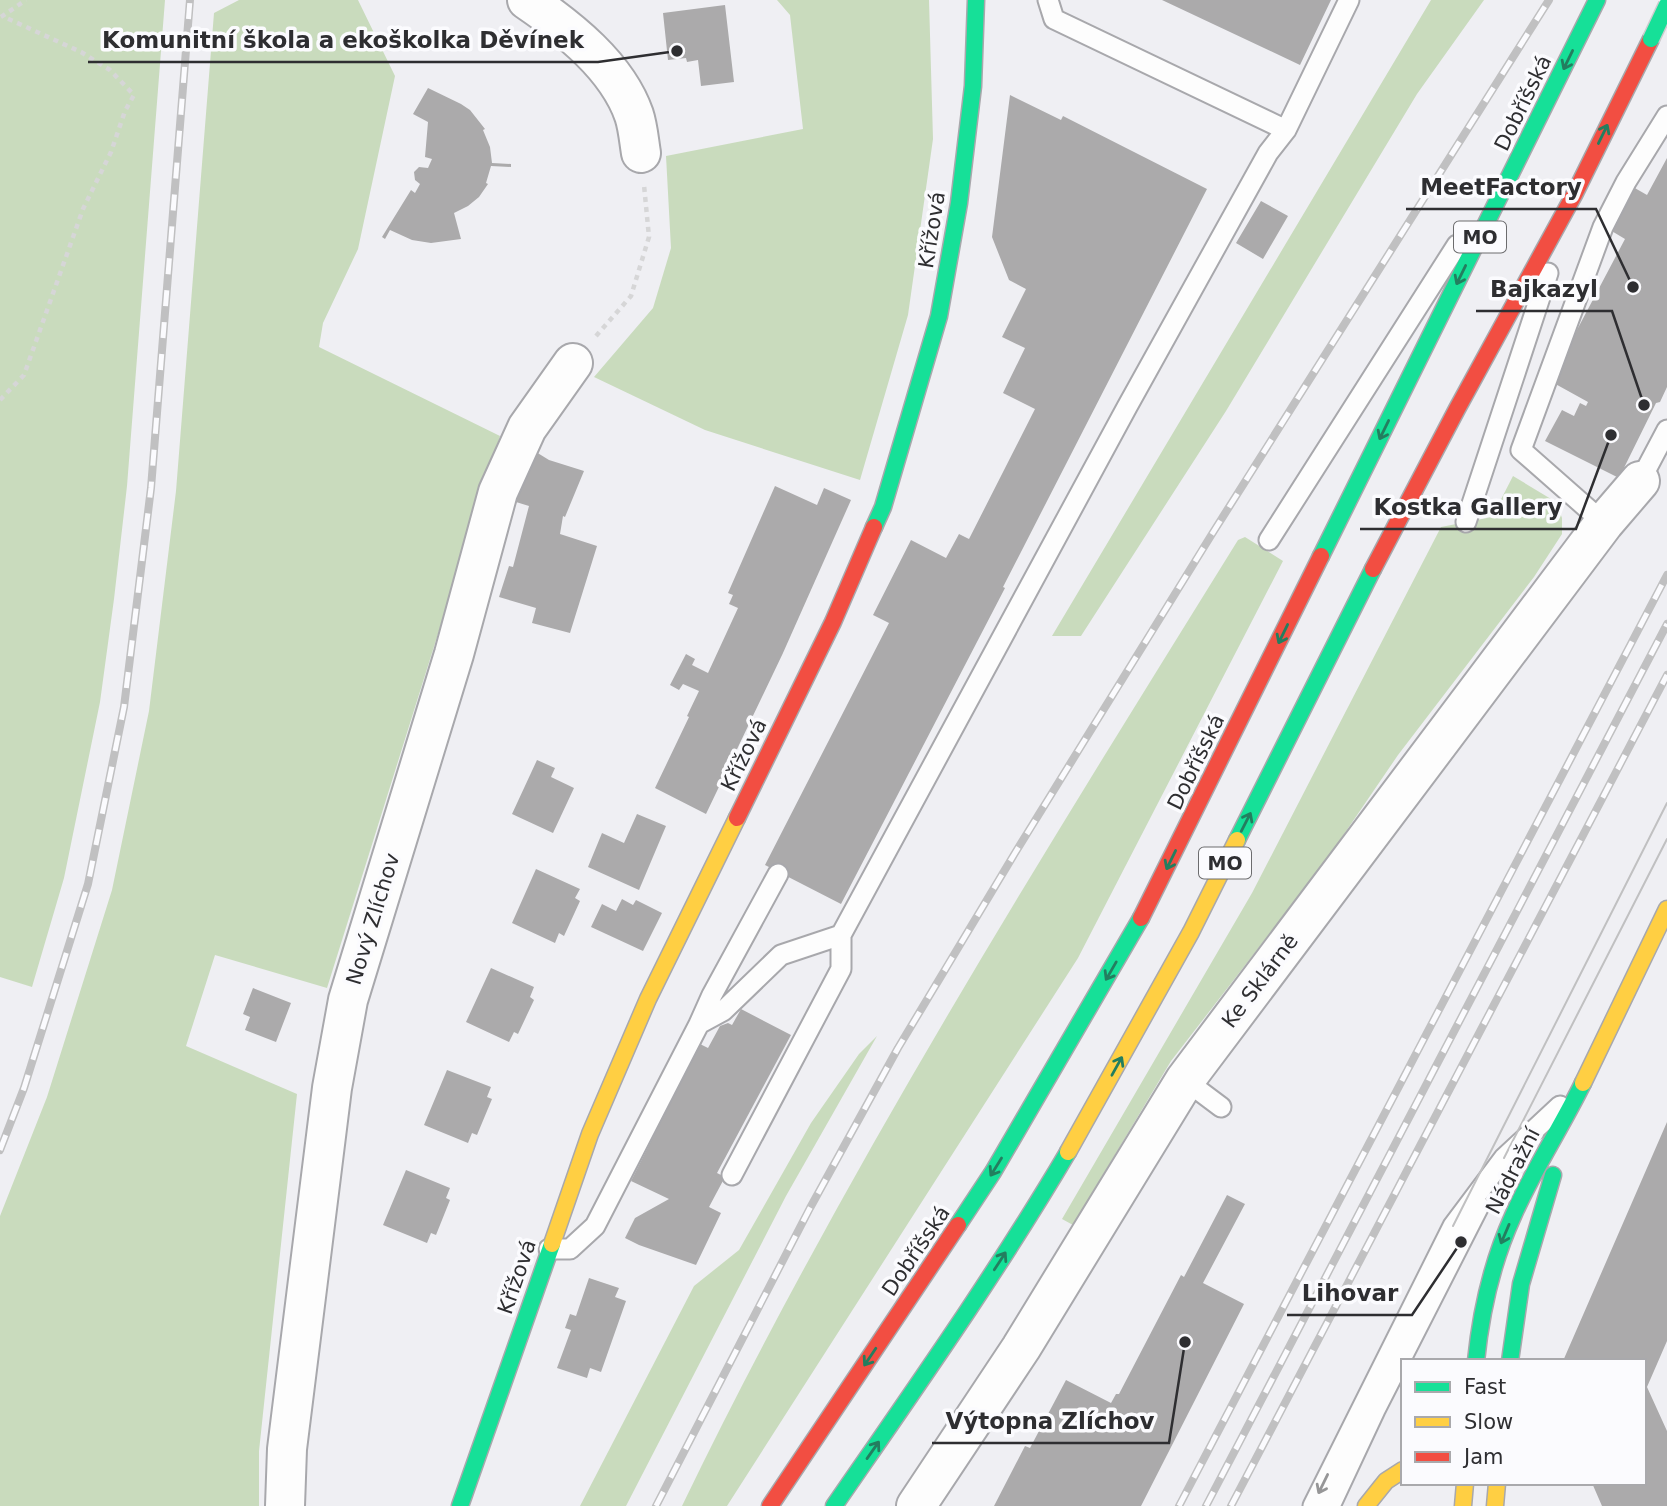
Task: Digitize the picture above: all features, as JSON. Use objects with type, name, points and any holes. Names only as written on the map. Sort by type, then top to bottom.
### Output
[{"type":"main road","name":"Křížová","points":[[460,1506],[590,1134],[648,999],[833,622],[883,507],[939,316],[959,203],[973,86],[976,0]]},
{"type":"main road","name":"Dobříšská","points":[[770,1506],[993,1172],[1145,912],[1597,0]]},
{"type":"main road","name":"MO","points":[[834,1506],[1037,1205],[1096,1104],[1191,932],[1350,614],[1457,409],[1574,195],[1667,5]]},
{"type":"main road","name":"Nádražní","points":[[1476,1359],[1481,1318],[1501,1243],[1520,1199],[1582,1087],[1667,909]]},
{"type":"main road","name":"Nádražní","points":[[1510,1359],[1521,1284],[1582,1087]]},
{"type":"main road","points":[[1366,1506],[1386,1481],[1401,1471]]},
{"type":"main road","points":[[1463,1506],[1465,1485]]},
{"type":"main road","points":[[1495,1506],[1497,1485]]},
{"type":"street","points":[[527,0],[549,15],[595,56],[617,81],[634,115],[641,153]]},
{"type":"street","name":"Nový Zlíchov","points":[[285,1506],[287,1449],[332,1088],[348,1000],[454,654],[498,492],[527,428],[573,363]]},
{"type":"street","name":"Ke Sklárně","points":[[916,1506],[1021,1348],[1185,1080],[1604,523],[1640,481]]},
{"type":"lane","points":[[1048,0],[1054,19],[1286,130]]},
{"type":"lane","points":[[732,1175],[841,970],[841,935],[1127,407],[1268,153],[1286,130],[1349,0]]},
{"type":"lane","points":[[1269,540],[1546,104]]},
{"type":"lane","points":[[1604,523],[1521,450],[1603,227],[1626,182],[1667,116]]},
{"type":"lane","points":[[1466,522],[1574,195]]},
{"type":"lane","points":[[1640,481],[1667,430]]},
{"type":"lane","points":[[549,1249],[570,1249],[595,1226],[712,995],[778,874]]},
{"type":"lane","points":[[699,1024],[723,1011],[781,955],[841,935]]},
{"type":"lane","points":[[1185,1080],[1221,1107]]},
{"type":"lane","points":[[1312,1506],[1453,1226],[1504,1158],[1582,1087]]},
{"type":"lane","points":[[1401,1359],[1504,1158]]},
{"type":"lane","points":[[1329,1506],[1401,1359]]},
{"type":"path","points":[[1,16],[26,0]]},
{"type":"path","points":[[0,400],[24,376],[83,209],[111,152],[125,111],[134,95],[110,70],[81,52],[1,16]]},
{"type":"path","points":[[573,363],[631,296],[649,237],[641,153]]},
{"type":"green space","points":[[0,0],[165,0],[127,486],[114,599],[100,702],[64,878],[32,987],[0,977]]},
{"type":"green space","points":[[239,0],[358,0],[395,76],[358,249],[323,323],[319,347],[500,436],[327,988],[215,955],[186,1046],[297,1094],[259,1451],[259,1506],[0,1506],[0,1216],[47,1097],[112,890],[149,711],[176,491],[214,13]]},
{"type":"green space","points":[[777,0],[929,0],[933,139],[908,315],[860,480],[705,430],[594,377],[653,308],[671,248],[666,156],[803,129],[790,15]]},
{"type":"green space","points":[[1431,0],[1484,0],[1417,94],[1226,411],[1081,636],[1052,636]]},
{"type":"green space","points":[[1513,476],[1556,502],[1562,518],[1562,534],[1534,577],[1398,755],[1325,862],[1171,1061],[1073,1225],[1062,1219],[1252,893],[1441,527],[1492,517]]},
{"type":"green space","points":[[1245,537],[1283,561],[1078,958],[727,1506],[682,1506],[744,1381],[877,1136],[1091,777],[1238,540]]},
{"type":"green space","points":[[877,1036],[786,1196],[626,1506],[580,1506],[694,1286],[739,1250],[811,1123],[859,1054]]},
{"type":"building","points":[[1162,0],[1331,0],[1300,65]]},
{"type":"building","points":[[725,5],[734,82],[701,86],[698,60],[668,60],[663,13]]},
{"type":"building","points":[[428,88],[470,110],[485,129],[483,130],[490,147],[492,163],[511,164],[511,167],[491,166],[486,183],[488,184],[479,197],[454,213],[461,239],[431,243],[412,240],[390,230],[385,239],[382,237],[411,190],[415,193],[420,184],[415,180],[414,172],[419,167],[428,168],[432,159],[425,157],[428,122],[413,114]]},
{"type":"building","points":[[1010,95],[1061,120],[1063,116],[1207,189],[841,904],[765,865],[889,623],[873,615],[911,540],[946,558],[959,534],[969,539],[1035,409],[1003,393],[1025,348],[1002,337],[1026,289],[1009,280],[992,237]]},
{"type":"building","points":[[1667,158],[1667,387],[1660,402],[1656,403],[1619,478],[1545,441],[1562,410],[1574,416],[1580,403],[1586,406],[1588,402],[1550,381],[1625,239],[1610,230],[1633,187],[1647,195]]},
{"type":"building","points":[[1261,201],[1288,216],[1263,259],[1236,243]]},
{"type":"building","points":[[536,452],[549,460],[584,471],[565,517],[563,516],[560,534],[597,546],[570,633],[532,623],[536,608],[499,597],[509,566],[513,567],[529,506],[516,502]]},
{"type":"building","points":[[775,486],[817,505],[824,488],[851,500],[783,653],[706,814],[655,788],[699,691],[683,684],[679,690],[670,685],[686,654],[695,659],[692,665],[708,673],[738,608],[729,604],[733,595],[728,593]]},
{"type":"building","points":[[537,760],[555,768],[551,777],[574,788],[553,833],[512,814]]},
{"type":"building","points":[[637,814],[666,826],[639,890],[588,867],[602,833],[624,843]]},
{"type":"building","points":[[536,869],[580,889],[575,898],[580,901],[564,936],[559,933],[555,943],[512,923]]},
{"type":"building","points":[[622,899],[633,905],[636,900],[662,913],[643,951],[591,927],[602,904],[616,911]]},
{"type":"building","points":[[491,968],[534,987],[530,997],[534,1000],[518,1034],[514,1032],[509,1042],[466,1022]]},
{"type":"building","points":[[253,988],[291,1003],[276,1042],[245,1030],[250,1017],[243,1014]]},
{"type":"building","points":[[741,1009],[791,1035],[717,1173],[725,1177],[709,1207],[721,1213],[696,1265],[625,1238],[635,1218],[669,1199],[631,1181],[700,1044],[708,1048],[720,1026],[728,1023],[732,1025]]},
{"type":"building","points":[[447,1070],[491,1087],[487,1097],[492,1099],[477,1135],[472,1133],[468,1143],[424,1125]]},
{"type":"building","points":[[1667,1122],[1667,1341],[1647,1387],[1667,1431],[1667,1506],[1602,1506],[1593,1485],[1646,1485],[1646,1359],[1564,1359]]},
{"type":"building","points":[[406,1170],[450,1188],[446,1198],[450,1200],[436,1235],[431,1233],[427,1243],[383,1225]]},
{"type":"building","points":[[1227,1195],[1245,1204],[1203,1283],[1244,1304],[1141,1506],[994,1506],[1025,1446],[1030,1448],[1066,1380],[1111,1403],[1116,1394],[1119,1394],[1181,1275],[1184,1277]]},
{"type":"building","points":[[589,1278],[619,1288],[615,1297],[626,1301],[601,1372],[590,1368],[587,1378],[557,1368],[571,1330],[565,1328],[570,1314],[576,1316]]},
{"type":"tram line","points":[[1453,1226],[1667,803]]},
{"type":"tram line","points":[[1504,1158],[1667,839]]},
{"type":"railway","points":[[0,1150],[24,1088],[88,884],[124,707],[151,488],[190,0]]},
{"type":"railway","points":[[656,1506],[810,1208],[898,1048],[1212,534],[1549,0]]},
{"type":"railway","points":[[1179,1506],[1667,575]]},
{"type":"railway","points":[[1206,1506],[1667,624]]},
{"type":"railway","points":[[1231,1506],[1667,675]]},
{"type":"traffic: fast","points":[[874,527],[883,507],[939,316],[959,203],[973,86],[976,0]]},
{"type":"traffic: fast","points":[[1321,556],[1597,0]]},
{"type":"traffic: fast","points":[[1651,39],[1667,5]]},
{"type":"traffic: fast","points":[[1237,840],[1373,569]]},
{"type":"traffic: fast","points":[[958,1225],[993,1172],[1141,918]]},
{"type":"traffic: fast","points":[[1476,1359],[1488,1287],[1499,1251],[1529,1182],[1583,1083]]},
{"type":"traffic: fast","points":[[834,1506],[983,1287],[1068,1152]]},
{"type":"traffic: fast","points":[[1510,1359],[1521,1284],[1553,1175]]},
{"type":"traffic: fast","points":[[460,1506],[552,1244]]},
{"type":"traffic: slow","points":[[552,1244],[590,1134],[648,999],[737,818]]},
{"type":"traffic: slow","points":[[1068,1152],[1191,932],[1237,840]]},
{"type":"traffic: slow","points":[[1583,1083],[1667,909]]},
{"type":"traffic: slow","points":[[1366,1506],[1386,1481],[1401,1471]]},
{"type":"traffic: slow","points":[[1463,1506],[1465,1485]]},
{"type":"traffic: slow","points":[[1495,1506],[1497,1485]]},
{"type":"traffic: jam","points":[[1373,569],[1574,195],[1651,39]]},
{"type":"traffic: jam","points":[[737,818],[833,622],[874,527]]},
{"type":"traffic: jam","points":[[1141,918],[1321,556]]},
{"type":"traffic: jam","points":[[770,1506],[958,1225]]},
{"type":"place","name":"Komunitní škola a ekoškolka Děvínek","points":[[677,51]]},
{"type":"place","name":"MeetFactory","points":[[1633,287]]},
{"type":"place","name":"Bajkazyl","points":[[1644,405]]},
{"type":"place","name":"Kostka Gallery","points":[[1611,435]]},
{"type":"place","name":"Lihovar","points":[[1461,1242]]},
{"type":"place","name":"Výtopna Zlíchov","points":[[1185,1342]]}]
